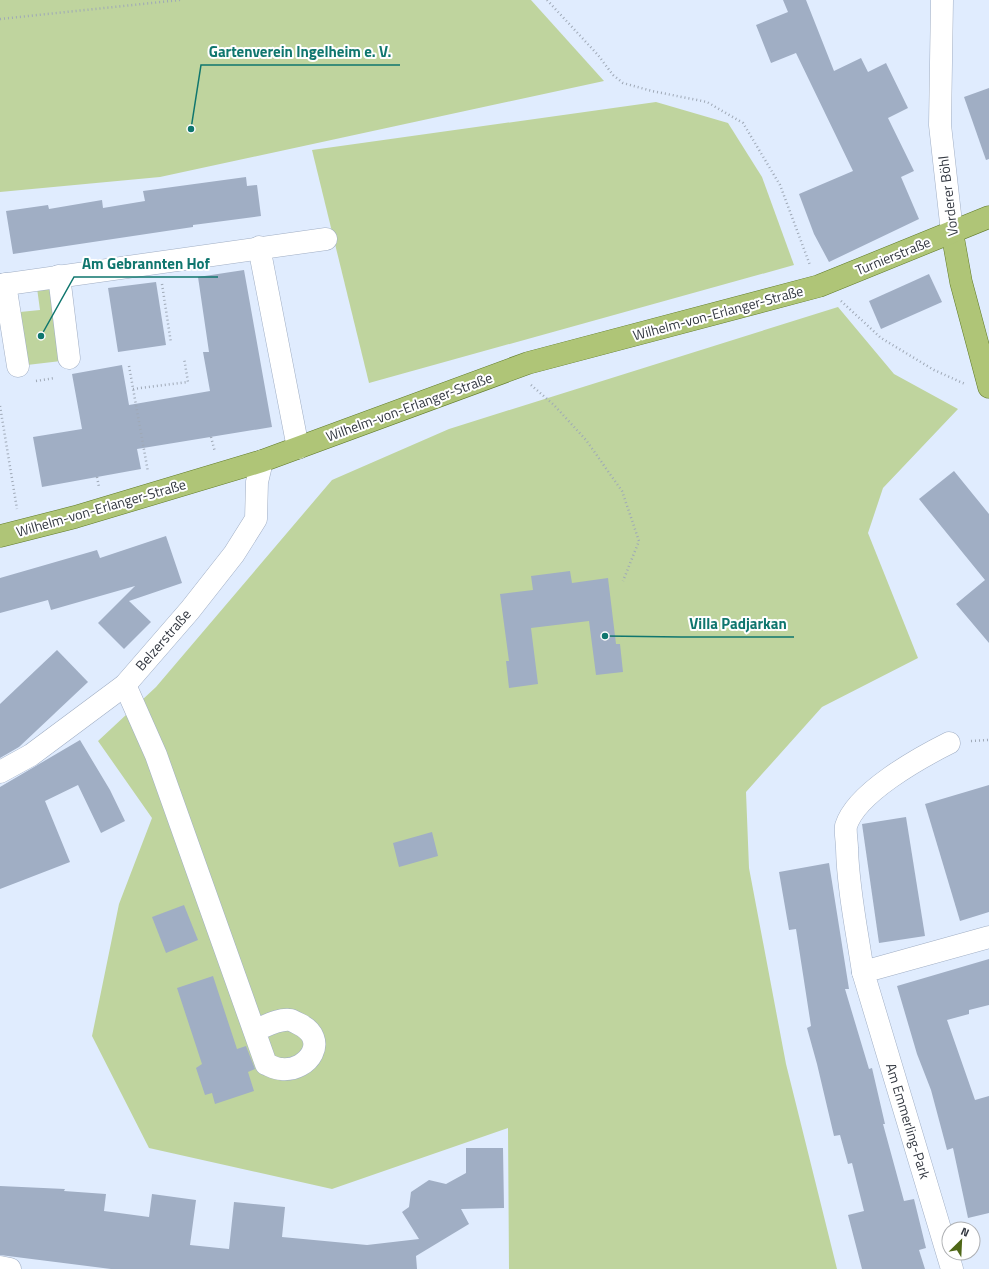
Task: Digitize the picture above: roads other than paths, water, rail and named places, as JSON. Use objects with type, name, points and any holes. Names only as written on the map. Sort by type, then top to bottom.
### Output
[{"type":"main road","name":"Turnierstraße","points":[[819,286],[989,217]]},
{"type":"main road","name":"Vorderer Böhl","points":[[952,232],[979,386]]},
{"type":"main road","name":"Wilhelm-von-Erlanger-Straße","points":[[10,534],[262,461],[536,361],[819,286]]},
{"type":"street","name":"Vorderer Böhl","points":[[942,0],[940,125],[952,232]]},
{"type":"street","points":[[18,366],[2,285],[326,238]]},
{"type":"street","points":[[260,247],[298,448]]},
{"type":"street","points":[[59,276],[70,358]]},
{"type":"street","name":"Belzerstraße","points":[[0,772],[31,755],[125,685],[190,610],[234,554],[256,519],[257,482],[262,461]]},
{"type":"street","points":[[125,685],[156,755],[256,1030]]},
{"type":"street","name":"Am Emmerling-Park","points":[[949,743],[922,756],[885,781],[860,803],[846,827],[847,864],[863,972],[952,1269]]},
{"type":"street","points":[[863,972],[989,937]]},
{"type":"street","points":[[0,1267],[10,1269]]},
{"type":"place","name":"Gartenverein Ingelheim e. V.","points":[[191,129]]},
{"type":"place","name":"Am Gebrannten Hof","points":[[41,336]]},
{"type":"place","name":"Villa Padjarkan","points":[[605,636]]}]
